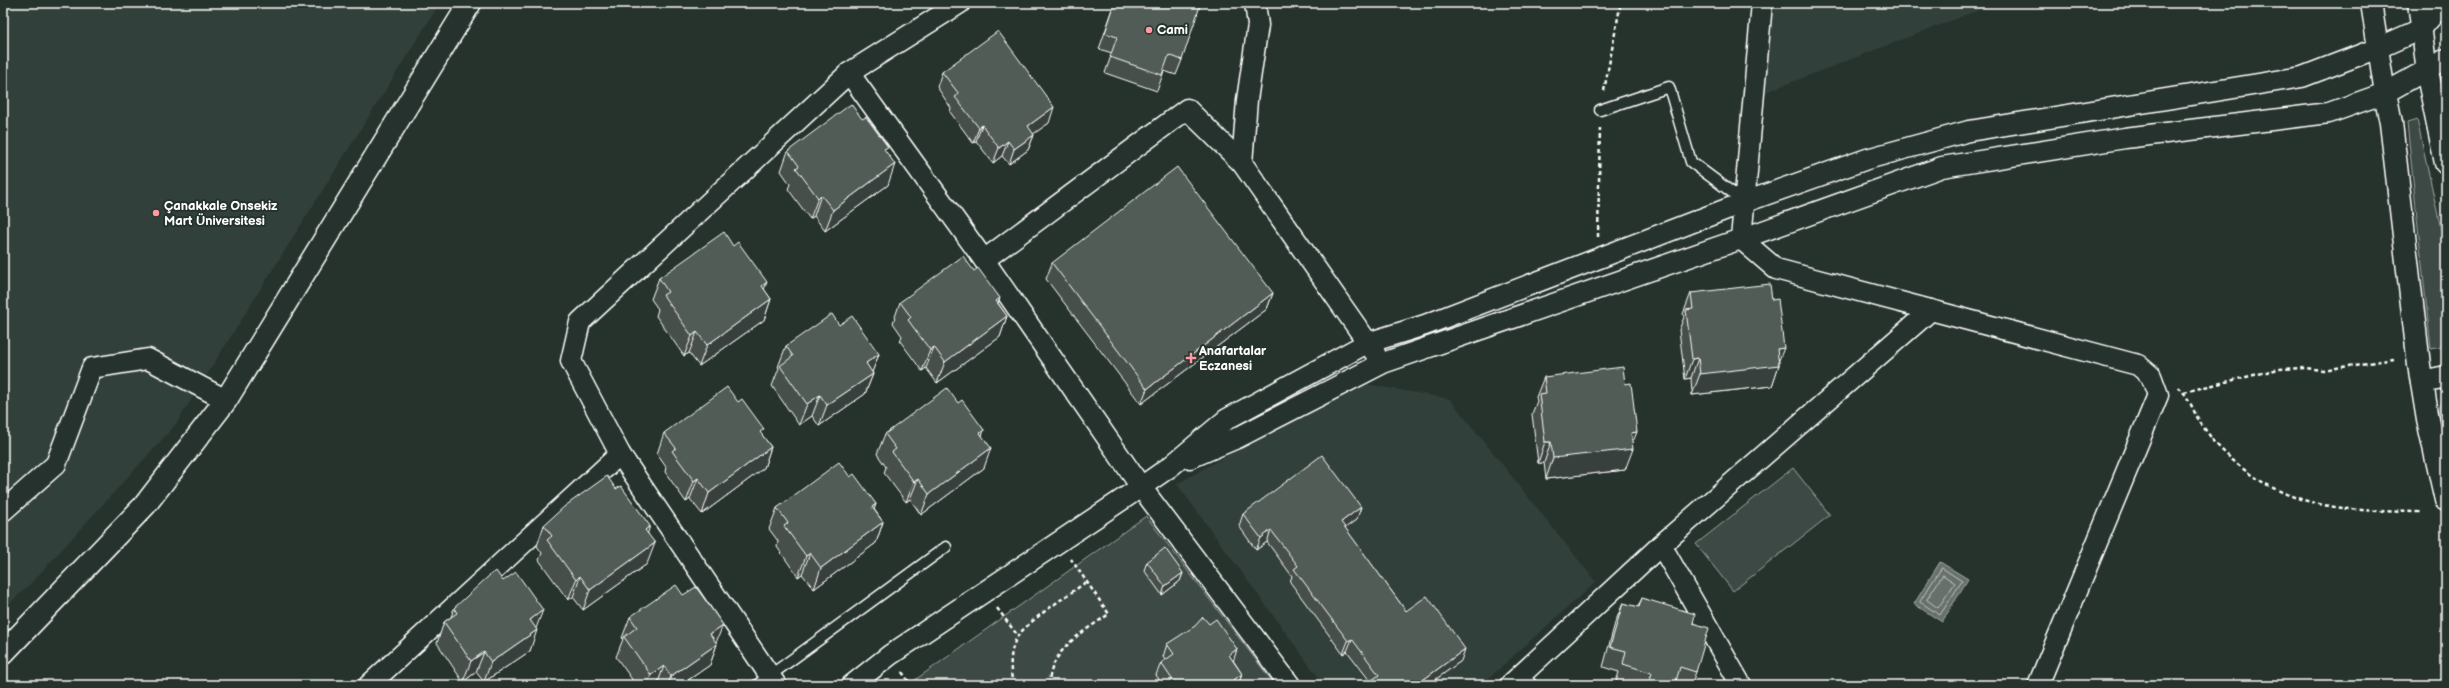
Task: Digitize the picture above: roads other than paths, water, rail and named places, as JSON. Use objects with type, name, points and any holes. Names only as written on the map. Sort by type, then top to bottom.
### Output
[{"type":"main road","points":[[3,653],[145,505],[226,400],[470,3]]},
{"type":"main road","points":[[2427,71],[2446,163]]},
{"type":"main road","points":[[2385,93],[2391,123],[2422,382],[2441,454],[2446,500]]},
{"type":"main road","points":[[2422,382],[2446,377]]},
{"type":"street","points":[[768,682],[620,454],[571,361],[580,322],[849,73],[960,3]]},
{"type":"street","points":[[1242,163],[1247,100],[1258,26],[1255,3]]},
{"type":"street","points":[[1742,240],[1762,3]]},
{"type":"street","points":[[2370,3],[2385,93]]},
{"type":"street","points":[[2418,3],[2427,71]]},
{"type":"street","points":[[852,685],[890,655],[1171,466],[1227,419],[1368,342],[1425,325],[1745,202],[1867,159],[1969,131],[2302,77],[2378,48],[2421,29],[2443,3]]},
{"type":"street","points":[[1171,466],[1237,438],[1383,363],[1742,240],[1942,168],[2125,138],[2329,113],[2385,93],[2446,60]]},
{"type":"street","points":[[849,73],[984,260],[1141,487],[1290,685]]},
{"type":"street","points":[[984,260],[1187,109],[1242,163],[1383,363]]},
{"type":"street","points":[[1742,240],[1776,269],[2138,365],[2151,376],[2158,395],[2038,685]]},
{"type":"street","points":[[1521,681],[1661,545],[1931,310]]},
{"type":"street","points":[[3,511],[56,464],[92,368],[148,359],[226,400]]},
{"type":"street","points":[[368,685],[620,454]]},
{"type":"street","points":[[1661,545],[1741,685]]},
{"type":"lane","points":[[1600,110],[1669,87],[1692,162],[1745,202]]},
{"type":"lane","points":[[768,682],[946,547]]},
{"type":"water","points":[[1940,562],[1968,579],[1942,622],[1914,604]]},
{"type":"place","name":"Cami","points":[[1149,30]]},
{"type":"place","name":"Çanakkale Onsekiz Mart Üniversitesi","points":[[156,213]]},
{"type":"place","name":"Anafartalar Eczanesi","points":[[1191,358]]}]
